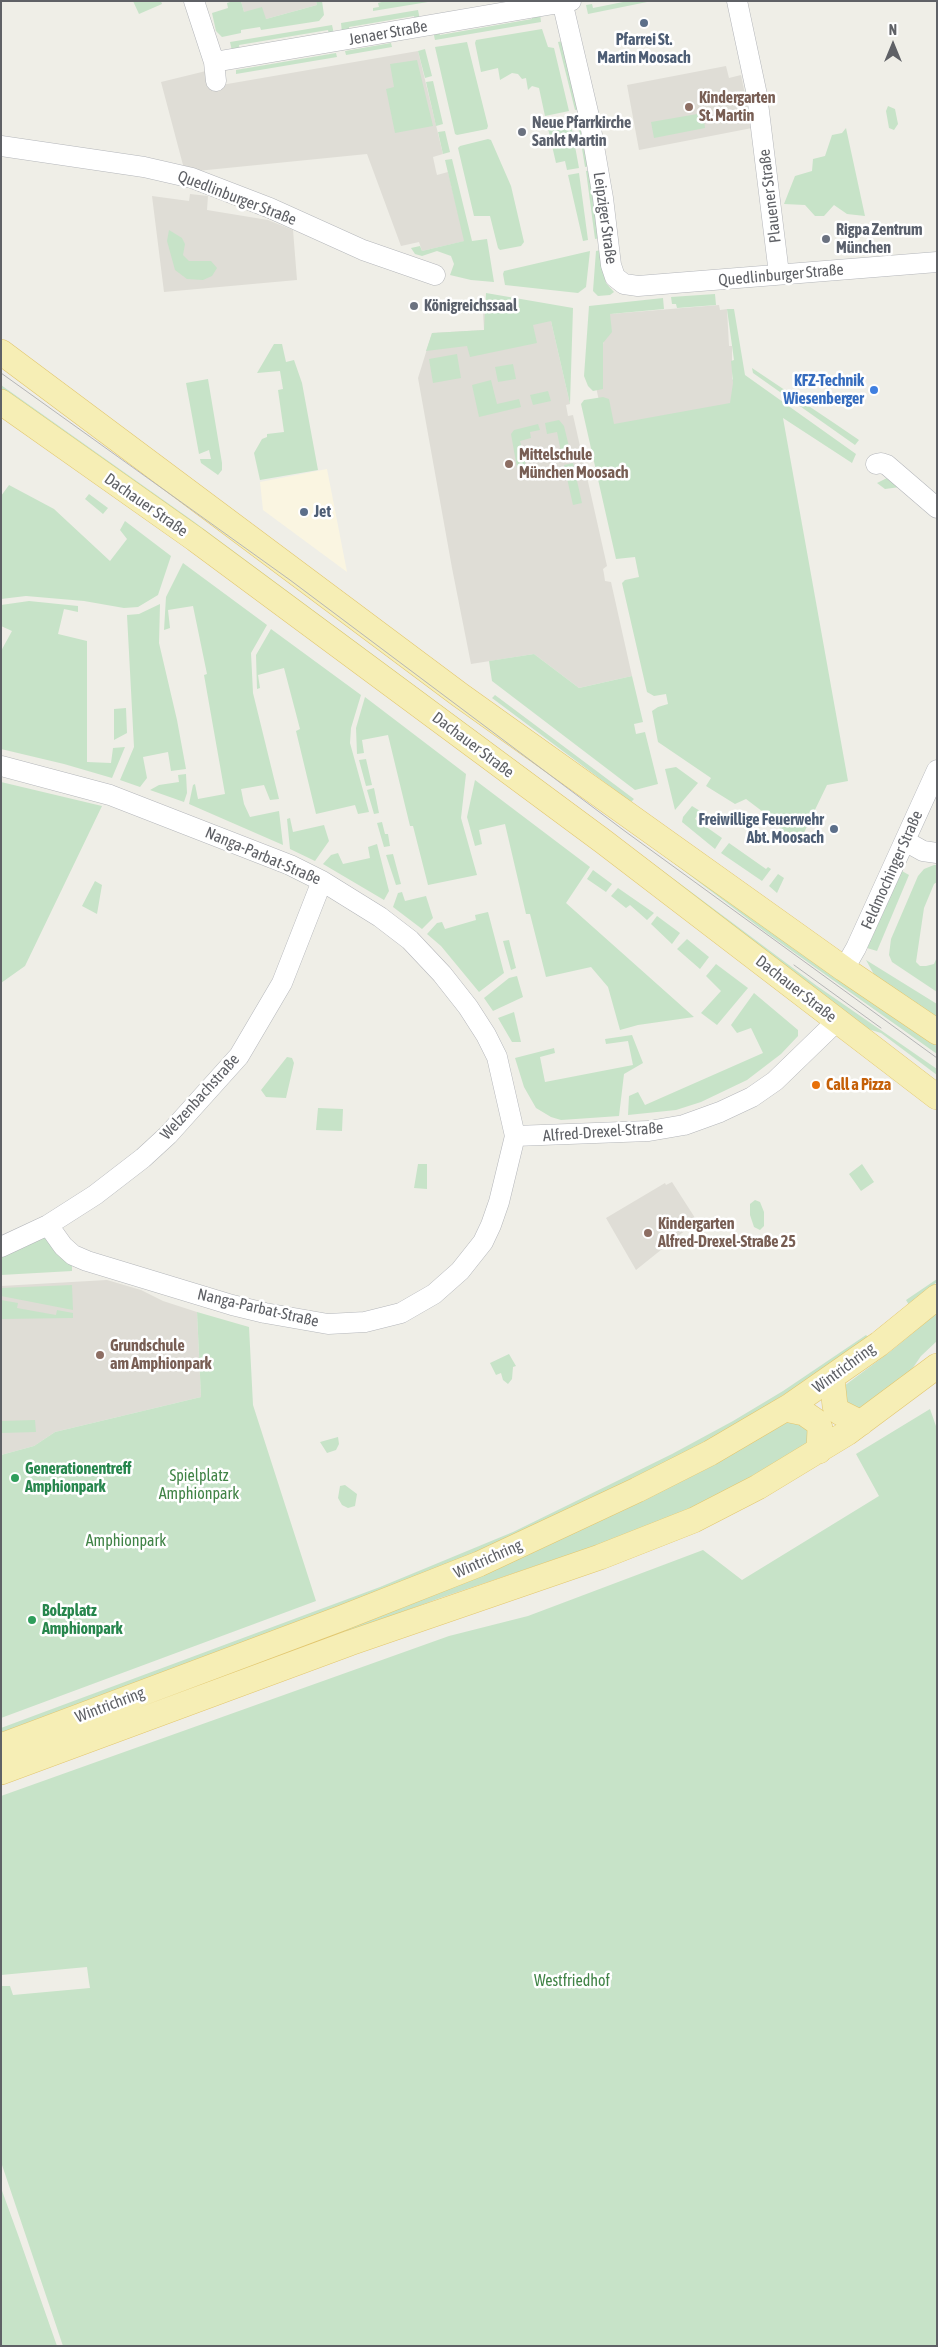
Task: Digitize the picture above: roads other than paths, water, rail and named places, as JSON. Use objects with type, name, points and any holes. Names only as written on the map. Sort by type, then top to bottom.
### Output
[{"type":"main road","name":"Dachauer Straße","points":[[1,352],[460,694],[844,970],[937,1032]]},
{"type":"main road","name":"Dachauer Straße","points":[[1,402],[375,672],[614,848],[937,1097]]},
{"type":"main road","name":"Wintrichring","points":[[1,1746],[342,1618],[479,1564],[645,1486],[710,1453],[786,1409],[832,1378],[937,1297]]},
{"type":"main road","name":"Wintrichring","points":[[1,1772],[350,1642],[648,1539],[694,1520],[758,1487],[819,1451],[861,1423],[937,1366]]},
{"type":"main road","points":[[832,1378],[835,1406],[839,1412],[861,1423]]},
{"type":"main road","points":[[786,1409],[804,1413],[817,1422],[820,1428],[819,1451]]},
{"type":"street","name":"Jenaer Straße","points":[[194,1],[215,72],[565,2]]},
{"type":"street","name":"Plauener Straße","points":[[737,1],[757,95],[779,274]]},
{"type":"street","name":"Leipziger Straße","points":[[565,2],[588,112],[603,198],[611,265],[615,277],[624,284]]},
{"type":"street","name":"Quedlinburger Straße","points":[[1,146],[144,167],[192,178],[270,208],[363,250],[435,274]]},
{"type":"street","name":"Quedlinburger Straße","points":[[624,284],[638,286],[937,262]]},
{"type":"street","points":[[876,464],[887,465],[937,508]]},
{"type":"street","name":"Nanga-Parbat-Straße","points":[[1,766],[58,780],[136,805],[290,865],[322,881],[380,917],[410,940],[442,974],[468,1007],[497,1056],[515,1136],[499,1202],[491,1224],[483,1242],[460,1271],[434,1294],[401,1313],[366,1322],[328,1324],[265,1313],[232,1305],[87,1261],[73,1255],[63,1246],[48,1225]]},
{"type":"street","name":"Feldmochinger Straße","points":[[844,970],[856,948],[937,770]]},
{"type":"street","points":[[905,841],[923,851],[937,853]]},
{"type":"street","name":"Welzenbachstraße","points":[[1,1247],[48,1225],[95,1195],[143,1158],[168,1135],[239,1056],[282,984],[322,881]]},
{"type":"street","name":"Alfred-Drexel-Straße","points":[[515,1136],[649,1131],[684,1125],[711,1116],[752,1097],[775,1082],[837,1021]]},
{"type":"tram line","points":[[1,373],[290,580],[626,832],[937,1058]]},
{"type":"tram line","points":[[794,965],[881,1028]]},
{"type":"place","name":"Pfarrei St. Martin Moosach","points":[[644,23]]},
{"type":"place","name":"Kindergarten St. Martin","points":[[689,107]]},
{"type":"place","name":"Neue Pfarrkirche Sankt Martin","points":[[522,132]]},
{"type":"place","name":"Rigpa Zentrum München","points":[[826,239]]},
{"type":"place","name":"Königreichssaal","points":[[414,306]]},
{"type":"place","name":"KFZ-Technik Wiesenberger","points":[[874,390]]},
{"type":"place","name":"Mittelschule München Moosach","points":[[509,464]]},
{"type":"place","name":"Jet","points":[[304,512]]},
{"type":"place","name":"Freiwillige Feuerwehr Abt. Moosach","points":[[834,829]]},
{"type":"place","name":"Call a Pizza","points":[[816,1085]]},
{"type":"place","name":"Kindergarten Alfred-Drexel-Straße 25","points":[[648,1233]]},
{"type":"place","name":"Grundschule am Amphionpark","points":[[100,1355]]},
{"type":"place","name":"Generationentreff Amphionpark","points":[[15,1478]]},
{"type":"place","name":"Bolzplatz Amphionpark","points":[[32,1620]]},
{"type":"park label","name":"Spielplatz Amphionpark","points":[[199,1485]]},
{"type":"park label","name":"Amphionpark","points":[[126,1541]]},
{"type":"park label","name":"Westfriedhof","points":[[572,1981]]}]
